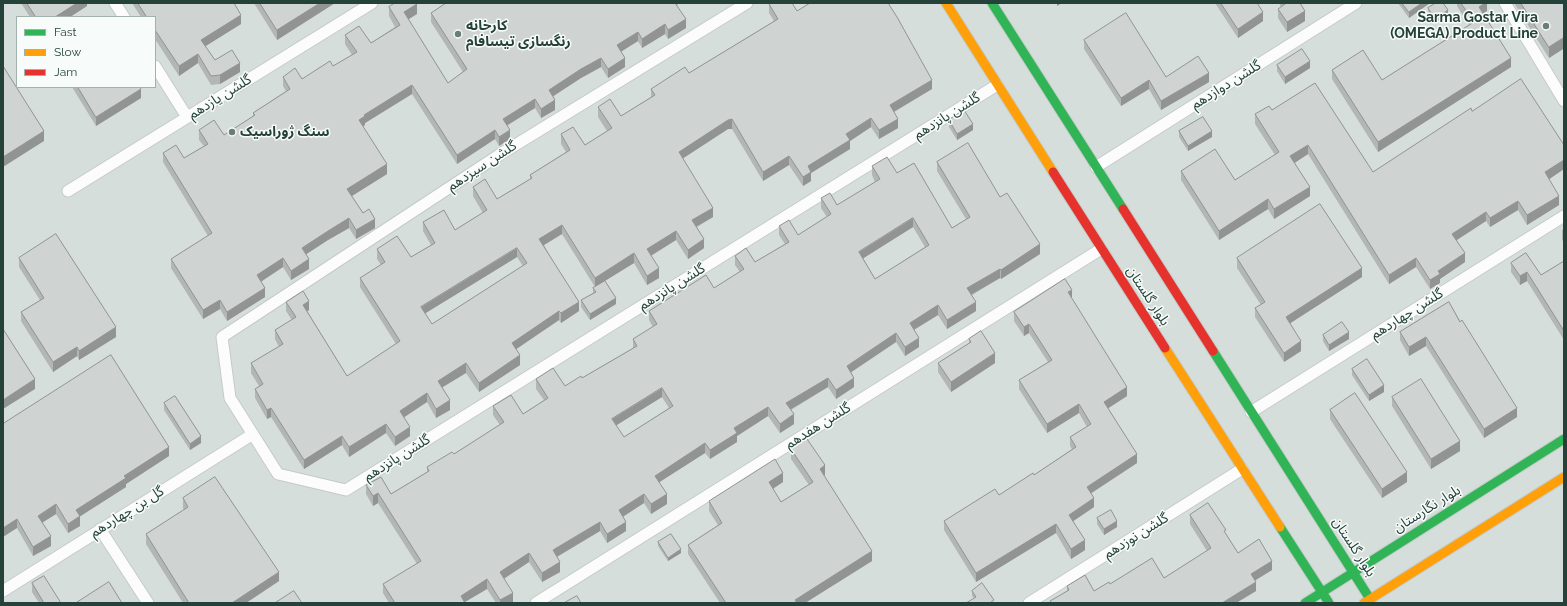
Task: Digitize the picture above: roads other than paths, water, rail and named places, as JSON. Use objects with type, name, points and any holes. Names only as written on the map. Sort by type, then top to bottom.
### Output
[{"type":"street","points":[[115,3],[123,16]]},
{"type":"street","name":"گلشن یازدهم","points":[[68,191],[372,3]]},
{"type":"street","name":"گلشن سیزدهم","points":[[253,434],[230,398],[222,337],[498,155],[747,3]]},
{"type":"street","name":"بلوار گلستان","points":[[946,3],[1101,249],[1329,603]]},
{"type":"street","name":"بلوار گلستان","points":[[992,3],[1353,572],[1367,601]]},
{"type":"street","name":"گلشن دوازدهم","points":[[1096,167],[1356,3]]},
{"type":"street","points":[[1505,3],[1564,101]]},
{"type":"street","points":[[156,68],[188,117]]},
{"type":"street","name":"گلشن پانزدهم","points":[[253,434],[278,474],[346,490],[997,85]]},
{"type":"street","name":"گلشن چهاردهم","points":[[1251,412],[1564,216]]},
{"type":"street","name":"گلشن هفدهم","points":[[536,603],[1101,249]]},
{"type":"street","name":"گل بن چهاردهم","points":[[3,591],[253,434]]},
{"type":"street","name":"بلوار نگارستان","points":[[1305,603],[1564,439]]},
{"type":"street","name":"گلشن نوزدهم","points":[[1029,603],[1242,469]]},
{"type":"street","points":[[1367,601],[1564,477]]},
{"type":"street","points":[[100,529],[148,603]]},
{"type":"place","name":"Sarma Gostar Vira (OMEGA) Product Line","points":[[1546,26]]},
{"type":"place","name":"کارخانه رنگسازی تیسافام","points":[[458,34]]},
{"type":"place","name":"سنگ ژوراسیک","points":[[232,132]]}]
